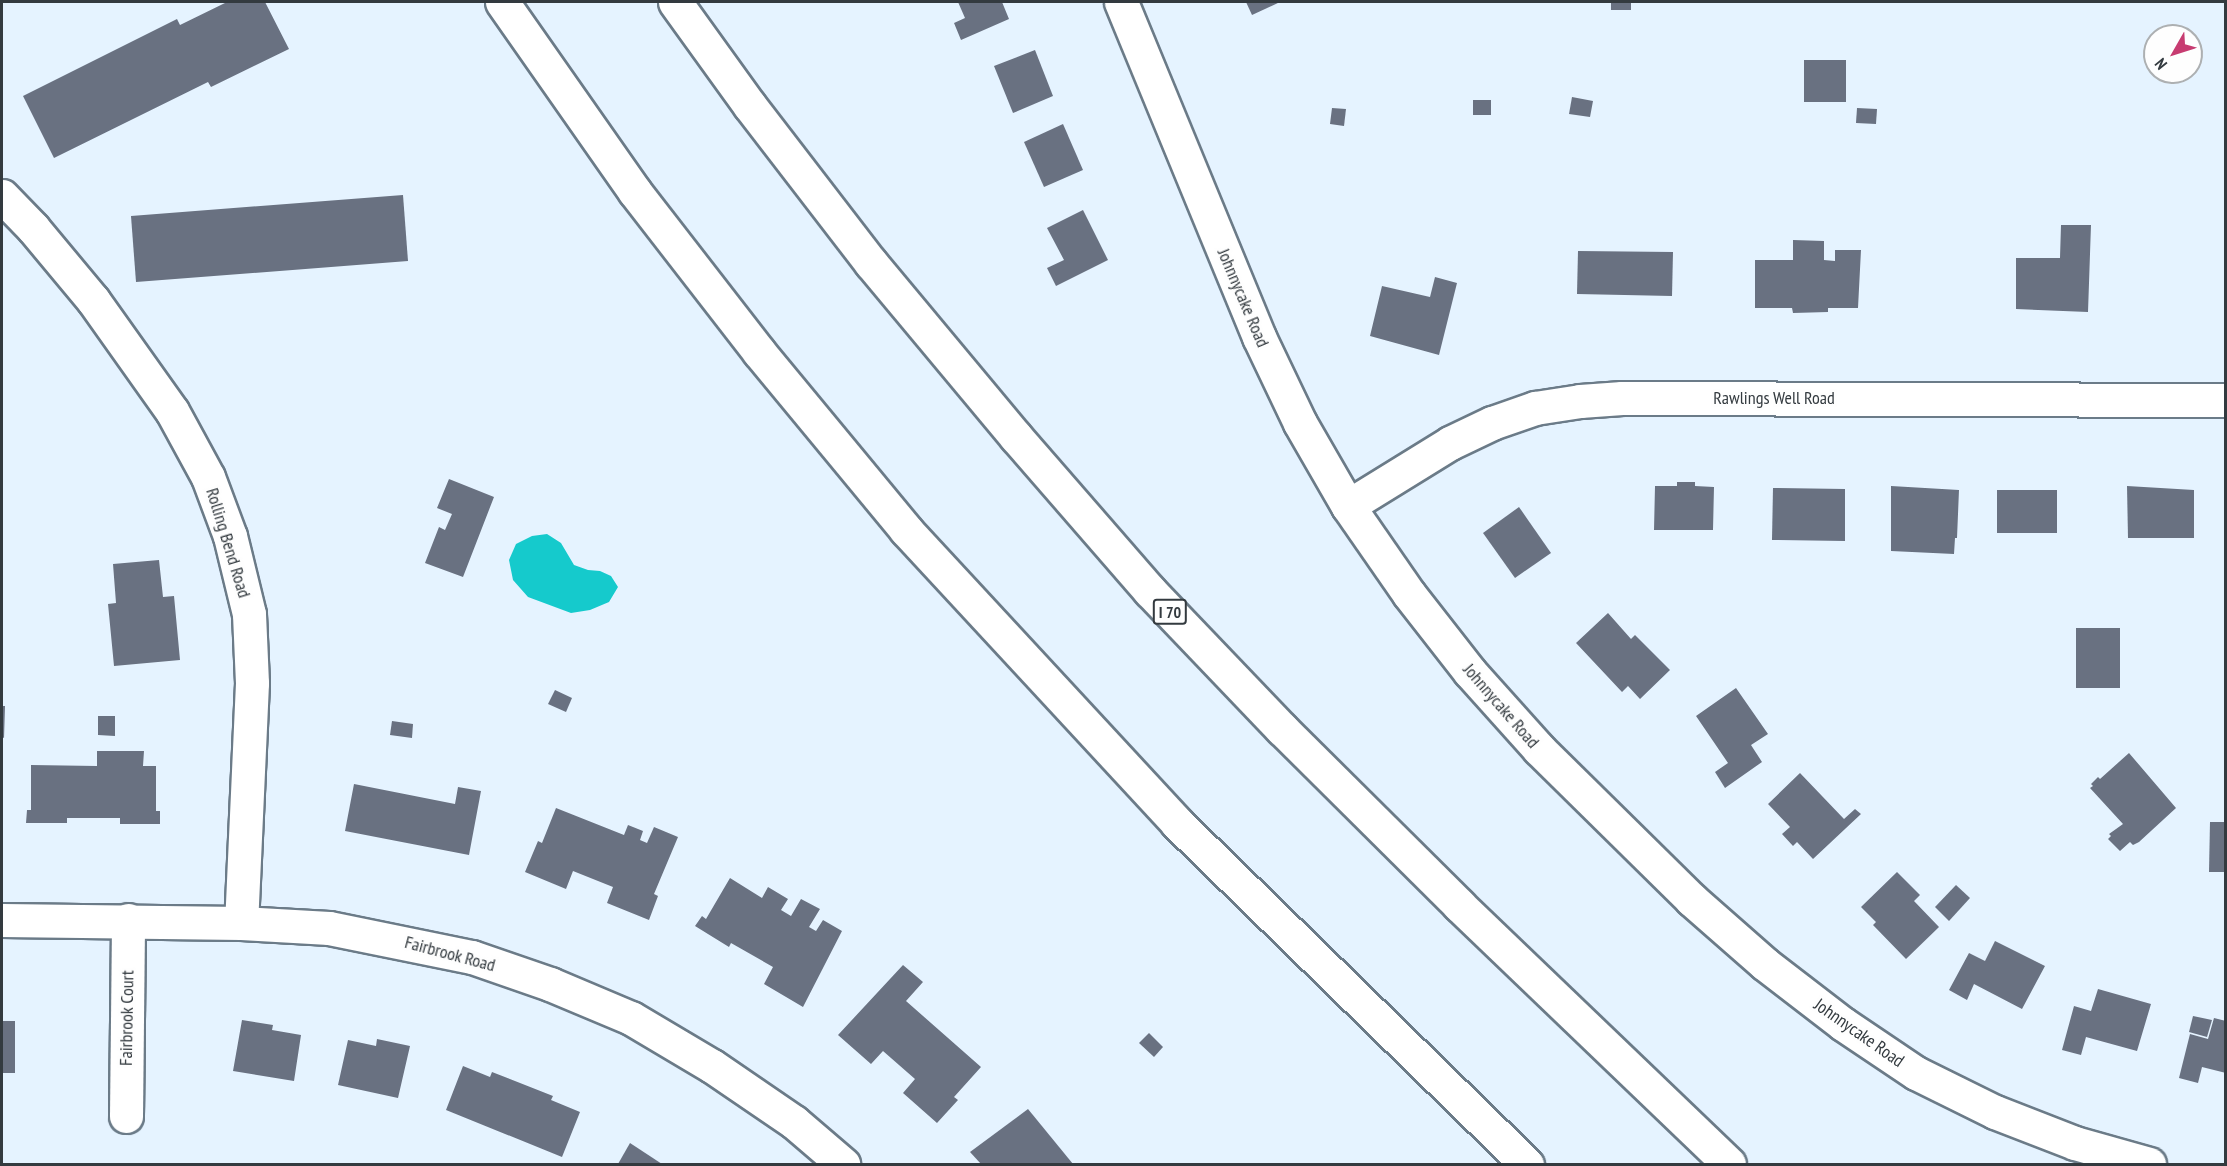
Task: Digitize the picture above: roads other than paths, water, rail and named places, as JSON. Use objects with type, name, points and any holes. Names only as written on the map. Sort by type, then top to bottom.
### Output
[{"type":"main road","points":[[502,2],[635,192],[759,352],[906,530],[1177,823],[1527,1164]]},
{"type":"main road","name":"I 70","points":[[675,2],[750,106],[871,263],[1150,591],[1282,729],[1459,905],[1729,1164]]},
{"type":"main road","name":"Johnnycake Road","points":[[1120,2],[1259,337],[1300,423],[1348,506],[1436,629],[1470,672],[1531,740],[1691,898],[1765,964],[1843,1024],[1916,1072],[2005,1116],[2075,1143],[2149,1164]]},
{"type":"main road","name":"Rolling Bend Road","points":[[2,196],[33,228],[93,300],[172,411],[208,477],[230,536],[249,614],[252,683],[241,923]]},
{"type":"main road","name":"Rawlings Well Road","points":[[1348,506],[1450,443],[1492,423],[1535,408],[1580,401],[1622,398],[2226,400]]},
{"type":"main road","name":"Fairbrook Road","points":[[2,920],[128,920],[329,928],[399,940],[472,957],[550,984],[631,1018],[712,1066],[794,1122],[843,1164]]},
{"type":"main road","name":"Fairbrook Court","points":[[126,1116],[128,920]]},
{"type":"water","points":[[547,534],[561,543],[574,565],[611,576],[618,587],[609,602],[590,610],[571,613],[528,597],[513,580],[509,560],[516,544],[532,536]]}]
